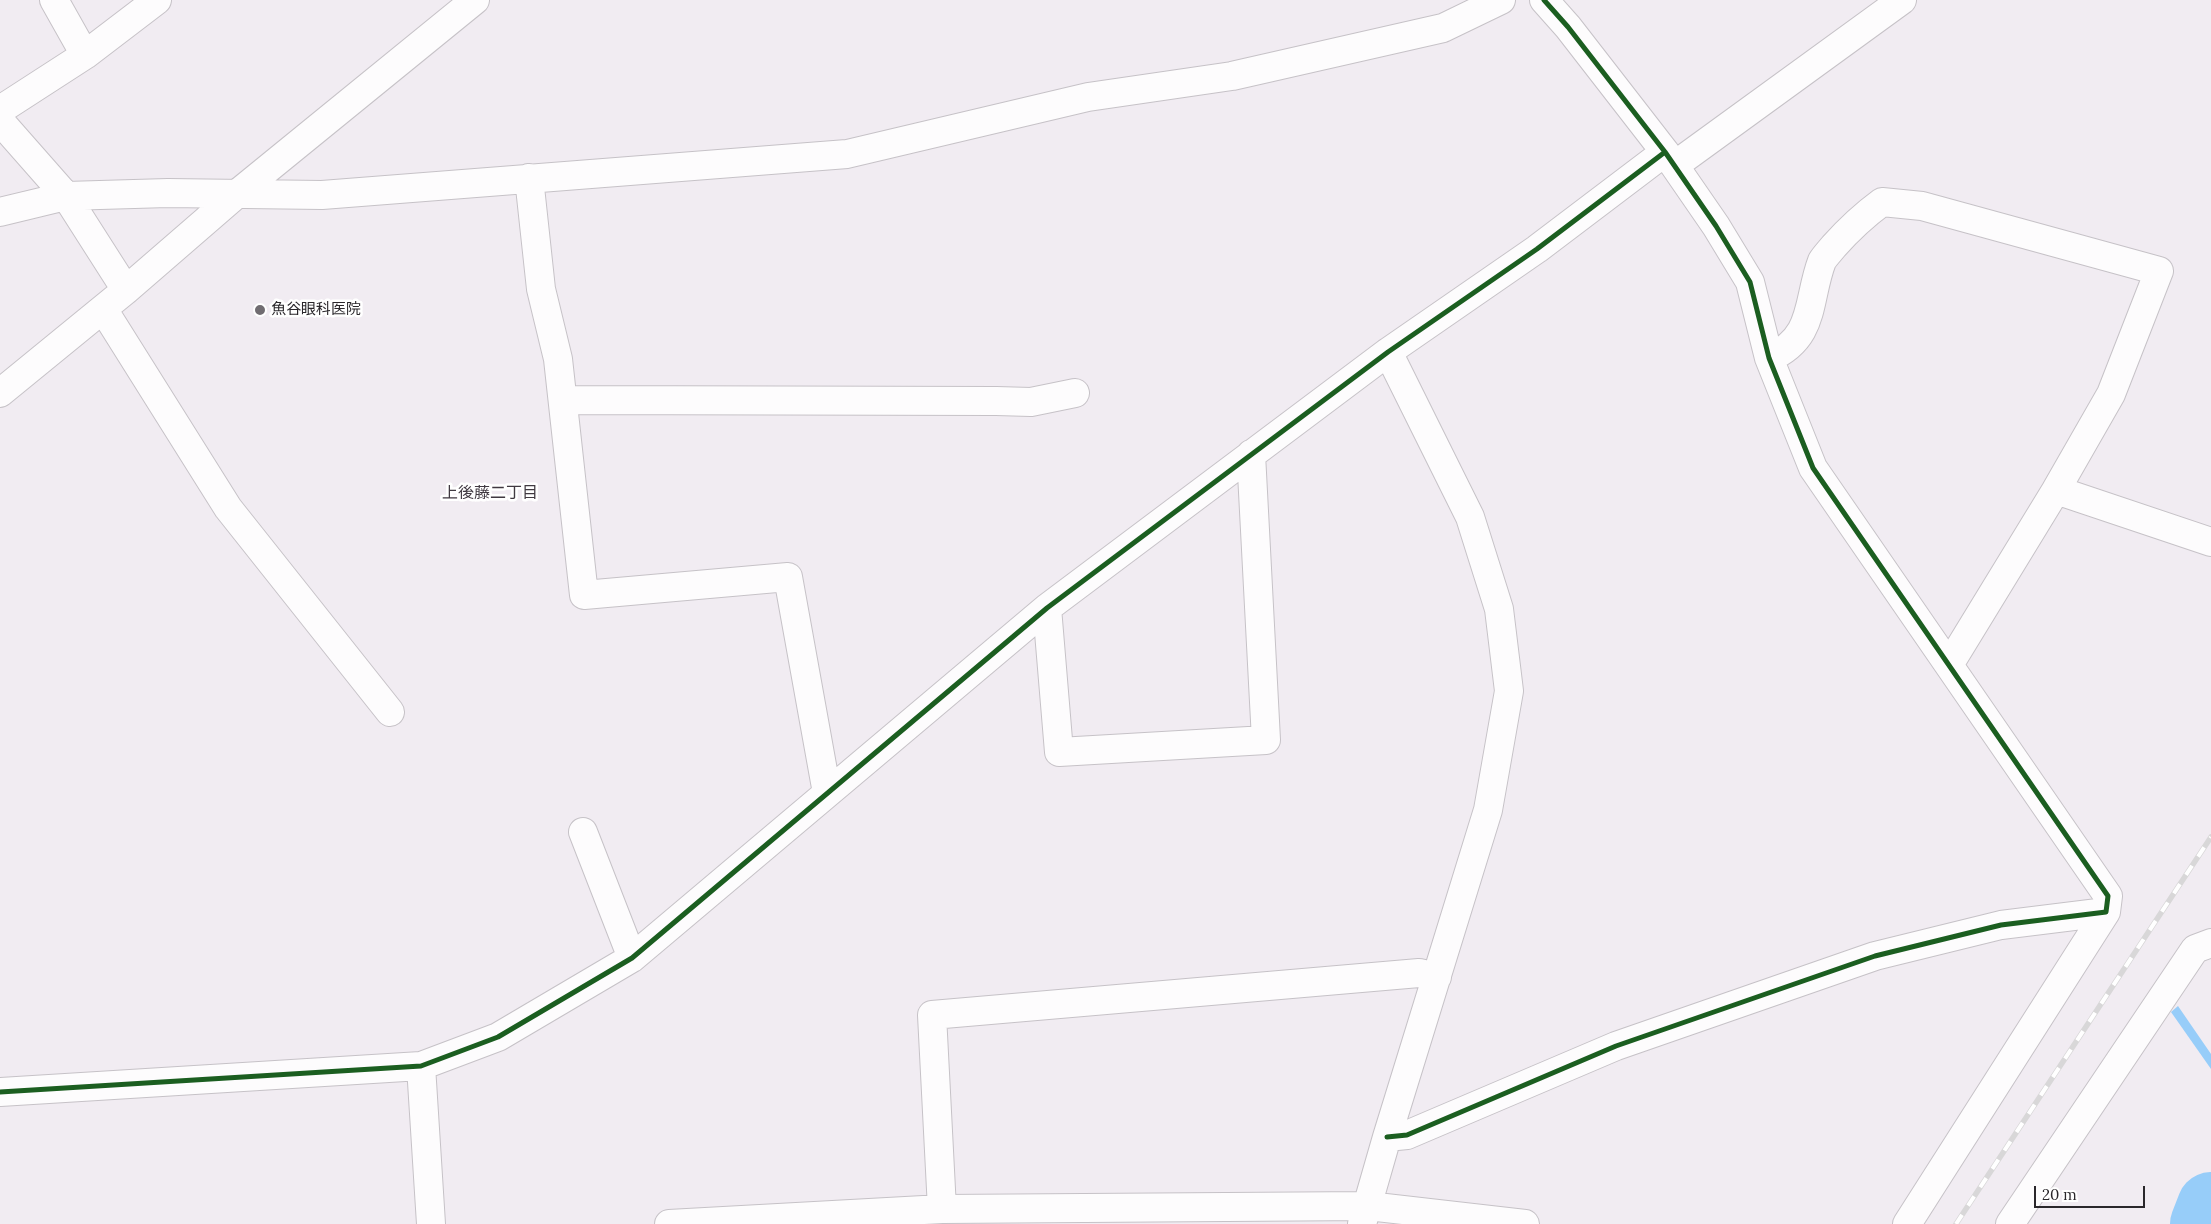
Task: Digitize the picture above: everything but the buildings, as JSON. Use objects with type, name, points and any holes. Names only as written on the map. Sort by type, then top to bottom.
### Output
[{"type":"street","points":[[54,0],[85,55]]},
{"type":"street","points":[[0,110],[85,55],[157,0]]},
{"type":"street","points":[[0,393],[126,290],[238,193],[475,0]]},
{"type":"street","points":[[0,212],[66,196],[238,193],[322,195],[847,154],[1088,97],[1232,76],[1443,28],[1501,0]]},
{"type":"street","points":[[1544,0],[1670,159],[1716,226],[1750,282],[1769,358],[1813,468],[2108,896],[2106,912],[1907,1224]]},
{"type":"street","points":[[0,1092],[421,1066],[498,1037],[632,958],[1047,608],[1388,352],[1537,248],[1902,0]]},
{"type":"street","points":[[0,121],[66,196],[126,290]]},
{"type":"street","points":[[529,178],[541,289],[558,359],[584,594],[788,577],[827,793]]},
{"type":"street","points":[[1769,358],[1782,352],[1795,342],[1812,308],[1823,260],[1854,223],[1882,202],[1922,206],[2159,271],[2111,394],[2056,490],[1949,665]]},
{"type":"street","points":[[103,309],[228,508],[390,712]]},
{"type":"street","points":[[1365,1215],[1387,1137],[1488,810],[1509,690],[1499,609],[1470,517],[1388,352]]},
{"type":"street","points":[[563,400],[986,400],[1030,402],[1075,393]]},
{"type":"street","points":[[1047,608],[1059,752],[1266,740],[1251,454]]},
{"type":"street","points":[[2056,490],[2211,542]]},
{"type":"street","points":[[583,832],[632,958]]},
{"type":"street","points":[[1387,1137],[1406,1135],[1616,1046],[1875,956],[2001,925],[2106,912]]},
{"type":"street","points":[[2010,1224],[2195,949],[2211,943]]},
{"type":"street","points":[[942,1209],[932,1015],[1419,973],[1437,977]]},
{"type":"street","points":[[421,1066],[431,1224]]},
{"type":"street","points":[[669,1224],[942,1209],[1365,1215],[1524,1224]]},
{"type":"water","points":[[2178,1006],[2211,1054],[2211,1069],[2171,1012]]},
{"type":"waterway","points":[[2204,1224],[2211,1206]]},
{"type":"railway","points":[[1956,1224],[2211,837]]},
{"type":"cycle path","points":[[1387,1137],[1407,1135],[1616,1046],[1875,956],[2001,925],[2106,912],[2108,896],[1813,468],[1769,358],[1750,282],[1716,226],[1665,152],[1568,27],[1544,0]]},
{"type":"cycle path","points":[[0,1092],[421,1066],[498,1037],[632,958],[1047,608],[1388,352],[1537,249],[1665,152]]},
{"type":"place","name":"魚谷眼科医院","points":[[260,310]]},
{"type":"district","name":"上後藤二丁目","points":[[490,493]]}]
